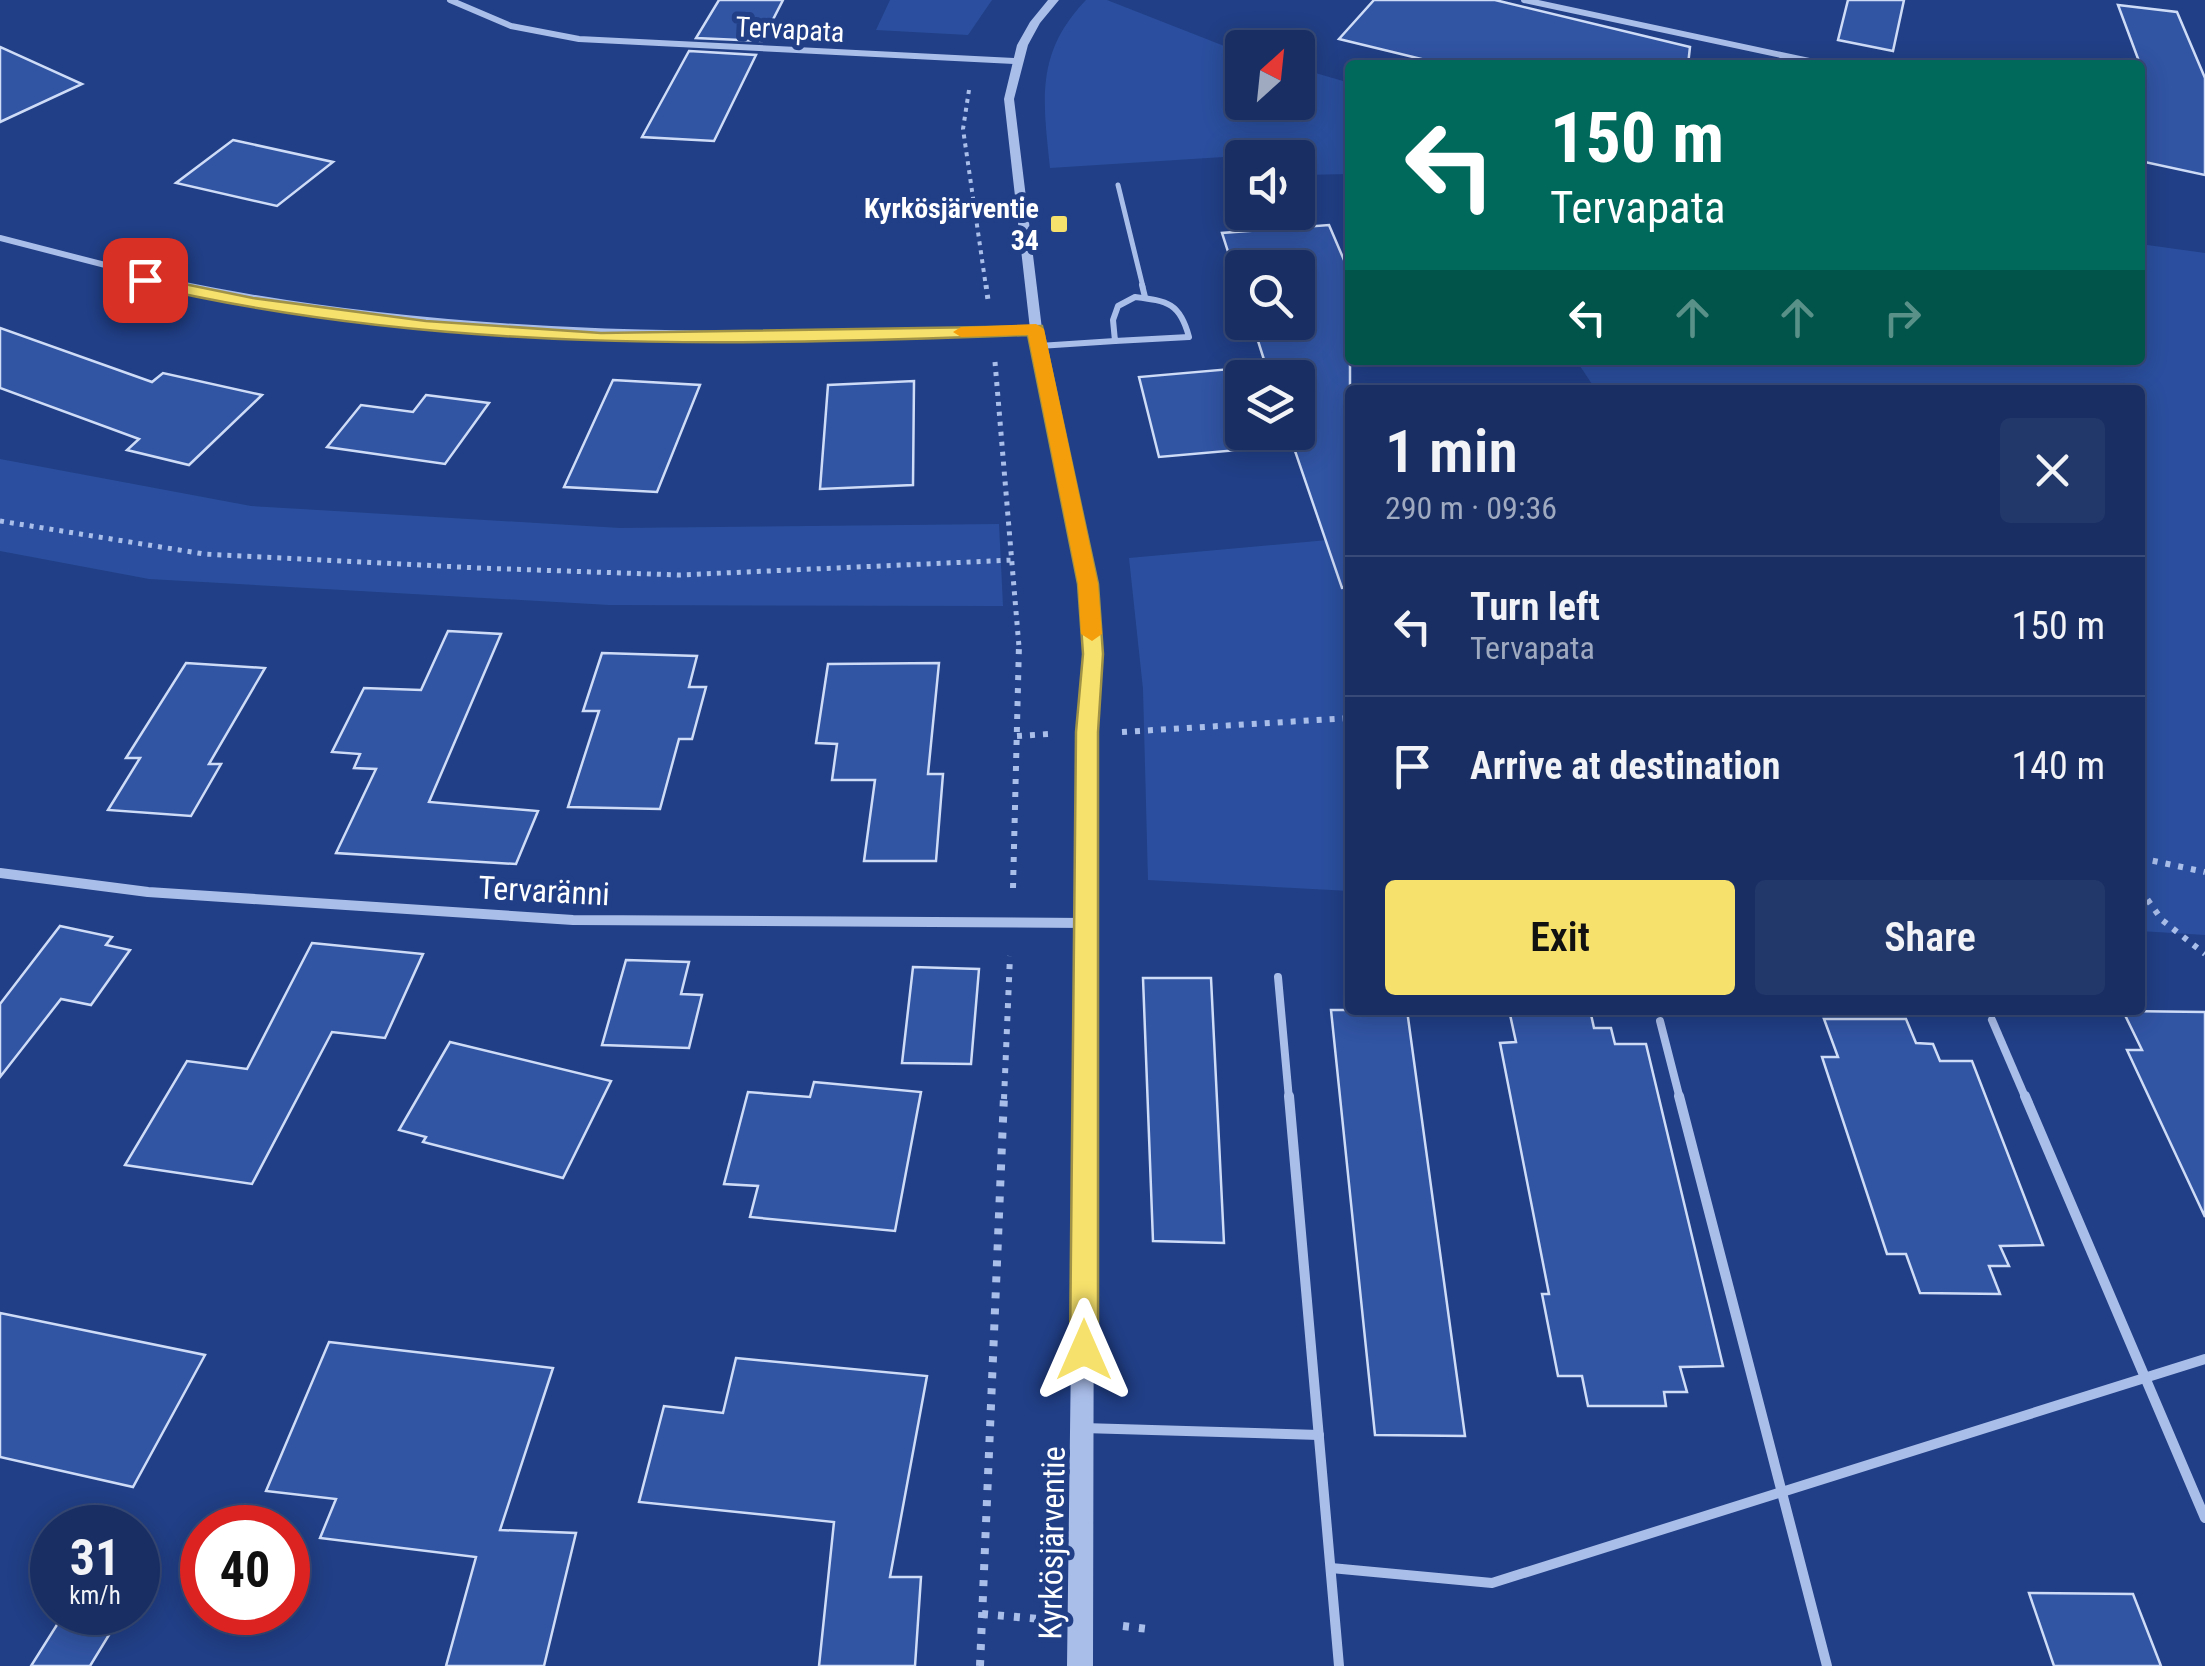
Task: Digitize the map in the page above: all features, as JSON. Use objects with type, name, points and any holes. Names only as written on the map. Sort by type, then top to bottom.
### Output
[{"type":"street","name":"Tervapata","points":[[450,0],[466,10],[533,30],[625,42],[1014,61]]},
{"type":"street","name":"Kyrkösjärventie","points":[[1054,0],[1039,14],[1014,61],[1010,99],[1038,338],[1088,584],[1093,654],[1087,732],[1080,1666]]},
{"type":"street","points":[[1524,0],[1805,60]]},
{"type":"street","points":[[0,238],[109,273],[199,292],[426,326],[601,338],[992,331],[1038,338]]},
{"type":"street","name":"Tervaränni","points":[[0,874],[148,892],[573,920],[1088,923]]},
{"type":"lane","points":[[1118,185],[1145,297]]},
{"type":"lane","points":[[1038,338],[1115,342],[1189,337],[1183,314],[1172,302],[1145,297],[1118,306],[1113,320],[1115,342]]},
{"type":"lane","points":[[1278,977],[1339,1666]]},
{"type":"lane","points":[[1992,1020],[2205,1518]]},
{"type":"lane","points":[[1660,1021],[1827,1666]]},
{"type":"lane","points":[[1330,1568],[1492,1582],[2205,1359]]},
{"type":"lane","points":[[1083,1428],[1319,1435]]},
{"type":"path","points":[[973,60],[963,128],[992,331],[1019,630],[1012,920],[980,1666]]},
{"type":"path","points":[[0,521],[204,554],[479,568],[679,575],[1014,560]]},
{"type":"path","points":[[1087,732],[1345,718]]},
{"type":"path","points":[[2145,859],[2205,872]]},
{"type":"path","points":[[2145,896],[2162,920],[2205,954]]},
{"type":"shaded area","points":[[890,0],[992,0],[968,35],[876,30]]},
{"type":"shaded area","points":[[1086,0],[1107,0],[1225,46],[1225,120],[1315,120],[1315,73],[1345,82],[1345,174],[1315,175],[1315,140],[1225,140],[1225,157],[1050,168],[1046,78],[1058,39]]},
{"type":"shaded area","points":[[2145,245],[2205,253],[2205,935],[2145,931],[2145,385],[1593,385],[1579,365],[2145,365]]},
{"type":"shaded area","points":[[0,459],[251,506],[620,528],[999,524],[1003,606],[609,605],[149,579],[0,551]]},
{"type":"shaded area","points":[[1345,538],[1345,891],[1148,880],[1143,689],[1129,558]]},
{"type":"building","points":[[719,0],[783,0],[762,41],[696,38]]},
{"type":"building","points":[[1374,0],[1495,0],[1690,47],[1689,60],[1425,60],[1339,39]]},
{"type":"building","points":[[1848,0],[1904,0],[1893,51],[1838,40]]},
{"type":"building","points":[[2118,5],[2177,12],[2205,78],[2205,175],[2145,162],[2145,60],[2139,60]]},
{"type":"building","points":[[0,47],[82,84],[0,122]]},
{"type":"building","points":[[689,51],[756,55],[714,141],[642,137]]},
{"type":"building","points":[[233,140],[333,162],[277,206],[176,183]]},
{"type":"building","points":[[1329,225],[1345,262],[1345,365],[1350,365],[1350,385],[1345,385],[1345,588],[1295,450],[1315,450],[1315,360],[1264,360],[1258,340],[1315,340],[1315,250],[1227,250],[1222,233],[1315,230],[1315,226]]},
{"type":"building","points":[[0,328],[152,382],[163,373],[262,395],[189,465],[127,450],[139,439],[0,388]]},
{"type":"building","points":[[1225,370],[1225,450],[1237,450],[1159,457],[1139,377]]},
{"type":"building","points":[[613,380],[700,385],[657,492],[564,487]]},
{"type":"building","points":[[914,381],[913,485],[820,489],[828,385]]},
{"type":"building","points":[[426,395],[489,403],[445,464],[327,447],[361,405],[413,412]]},
{"type":"building","points":[[448,631],[501,634],[429,802],[538,811],[516,864],[336,853],[376,769],[354,768],[360,754],[332,752],[364,688],[421,690]]},
{"type":"building","points":[[602,653],[697,656],[689,687],[706,687],[692,739],[679,739],[660,809],[568,807],[599,711],[583,711]]},
{"type":"building","points":[[186,663],[265,668],[209,764],[221,764],[191,816],[108,810],[140,758],[126,758]]},
{"type":"building","points":[[939,663],[928,774],[943,774],[936,861],[864,861],[875,780],[832,780],[837,744],[816,743],[828,664]]},
{"type":"building","points":[[60,926],[112,937],[106,945],[130,950],[91,1005],[61,999],[0,1077],[0,1004]]},
{"type":"building","points":[[312,943],[423,954],[385,1038],[332,1032],[252,1184],[125,1165],[187,1061],[247,1069]]},
{"type":"building","points":[[626,960],[689,962],[681,994],[702,995],[689,1048],[602,1045]]},
{"type":"building","points":[[913,967],[979,969],[971,1064],[902,1063]]},
{"type":"building","points":[[1143,978],[1211,978],[1224,1243],[1153,1241]]},
{"type":"building","points":[[1331,1010],[1345,1010],[1345,1015],[1408,1015],[1465,1436],[1375,1435]]},
{"type":"building","points":[[2205,1012],[2205,1217],[2127,1050],[2142,1050],[2125,1015]]},
{"type":"building","points":[[1510,1015],[1591,1015],[1594,1028],[1611,1028],[1615,1044],[1646,1044],[1723,1366],[1680,1367],[1687,1392],[1664,1392],[1666,1406],[1588,1406],[1582,1376],[1558,1376],[1542,1294],[1549,1294],[1500,1043],[1516,1042]]},
{"type":"building","points":[[1824,1019],[1906,1019],[1916,1043],[1933,1044],[1940,1061],[1972,1061],[2043,1245],[2000,1246],[2009,1266],[1989,1266],[2000,1294],[1920,1293],[1906,1254],[1887,1254],[1822,1057],[1838,1057]]},
{"type":"building","points":[[450,1042],[611,1081],[563,1178],[423,1142],[426,1137],[399,1130]]},
{"type":"building","points":[[814,1082],[921,1092],[895,1231],[750,1217],[758,1186],[724,1184],[748,1092],[810,1097]]},
{"type":"building","points":[[0,1313],[205,1355],[133,1487],[0,1457]]},
{"type":"building","points":[[329,1342],[553,1368],[500,1530],[576,1533],[544,1666],[446,1666],[476,1557],[320,1538],[336,1499],[266,1491]]},
{"type":"building","points":[[736,1358],[927,1376],[890,1577],[921,1577],[915,1666],[819,1666],[834,1522],[639,1502],[664,1406],[723,1413]]},
{"type":"building","points":[[2029,1593],[2133,1594],[2161,1666],[2054,1666]]},
{"type":"building","points":[[51,1635],[109,1635],[90,1666],[31,1666]]},
{"type":"slow traffic","points":[[961,332],[1036,329],[1088,584],[1092,634]]},
{"type":"place","name":"Kyrkösjärventie 34","points":[[1059,224]]},
{"type":"route","points":[[145,280],[253,303],[426,326],[601,338],[810,338],[1036,329],[1088,584],[1093,654],[1087,732],[1084,1350]]}]
